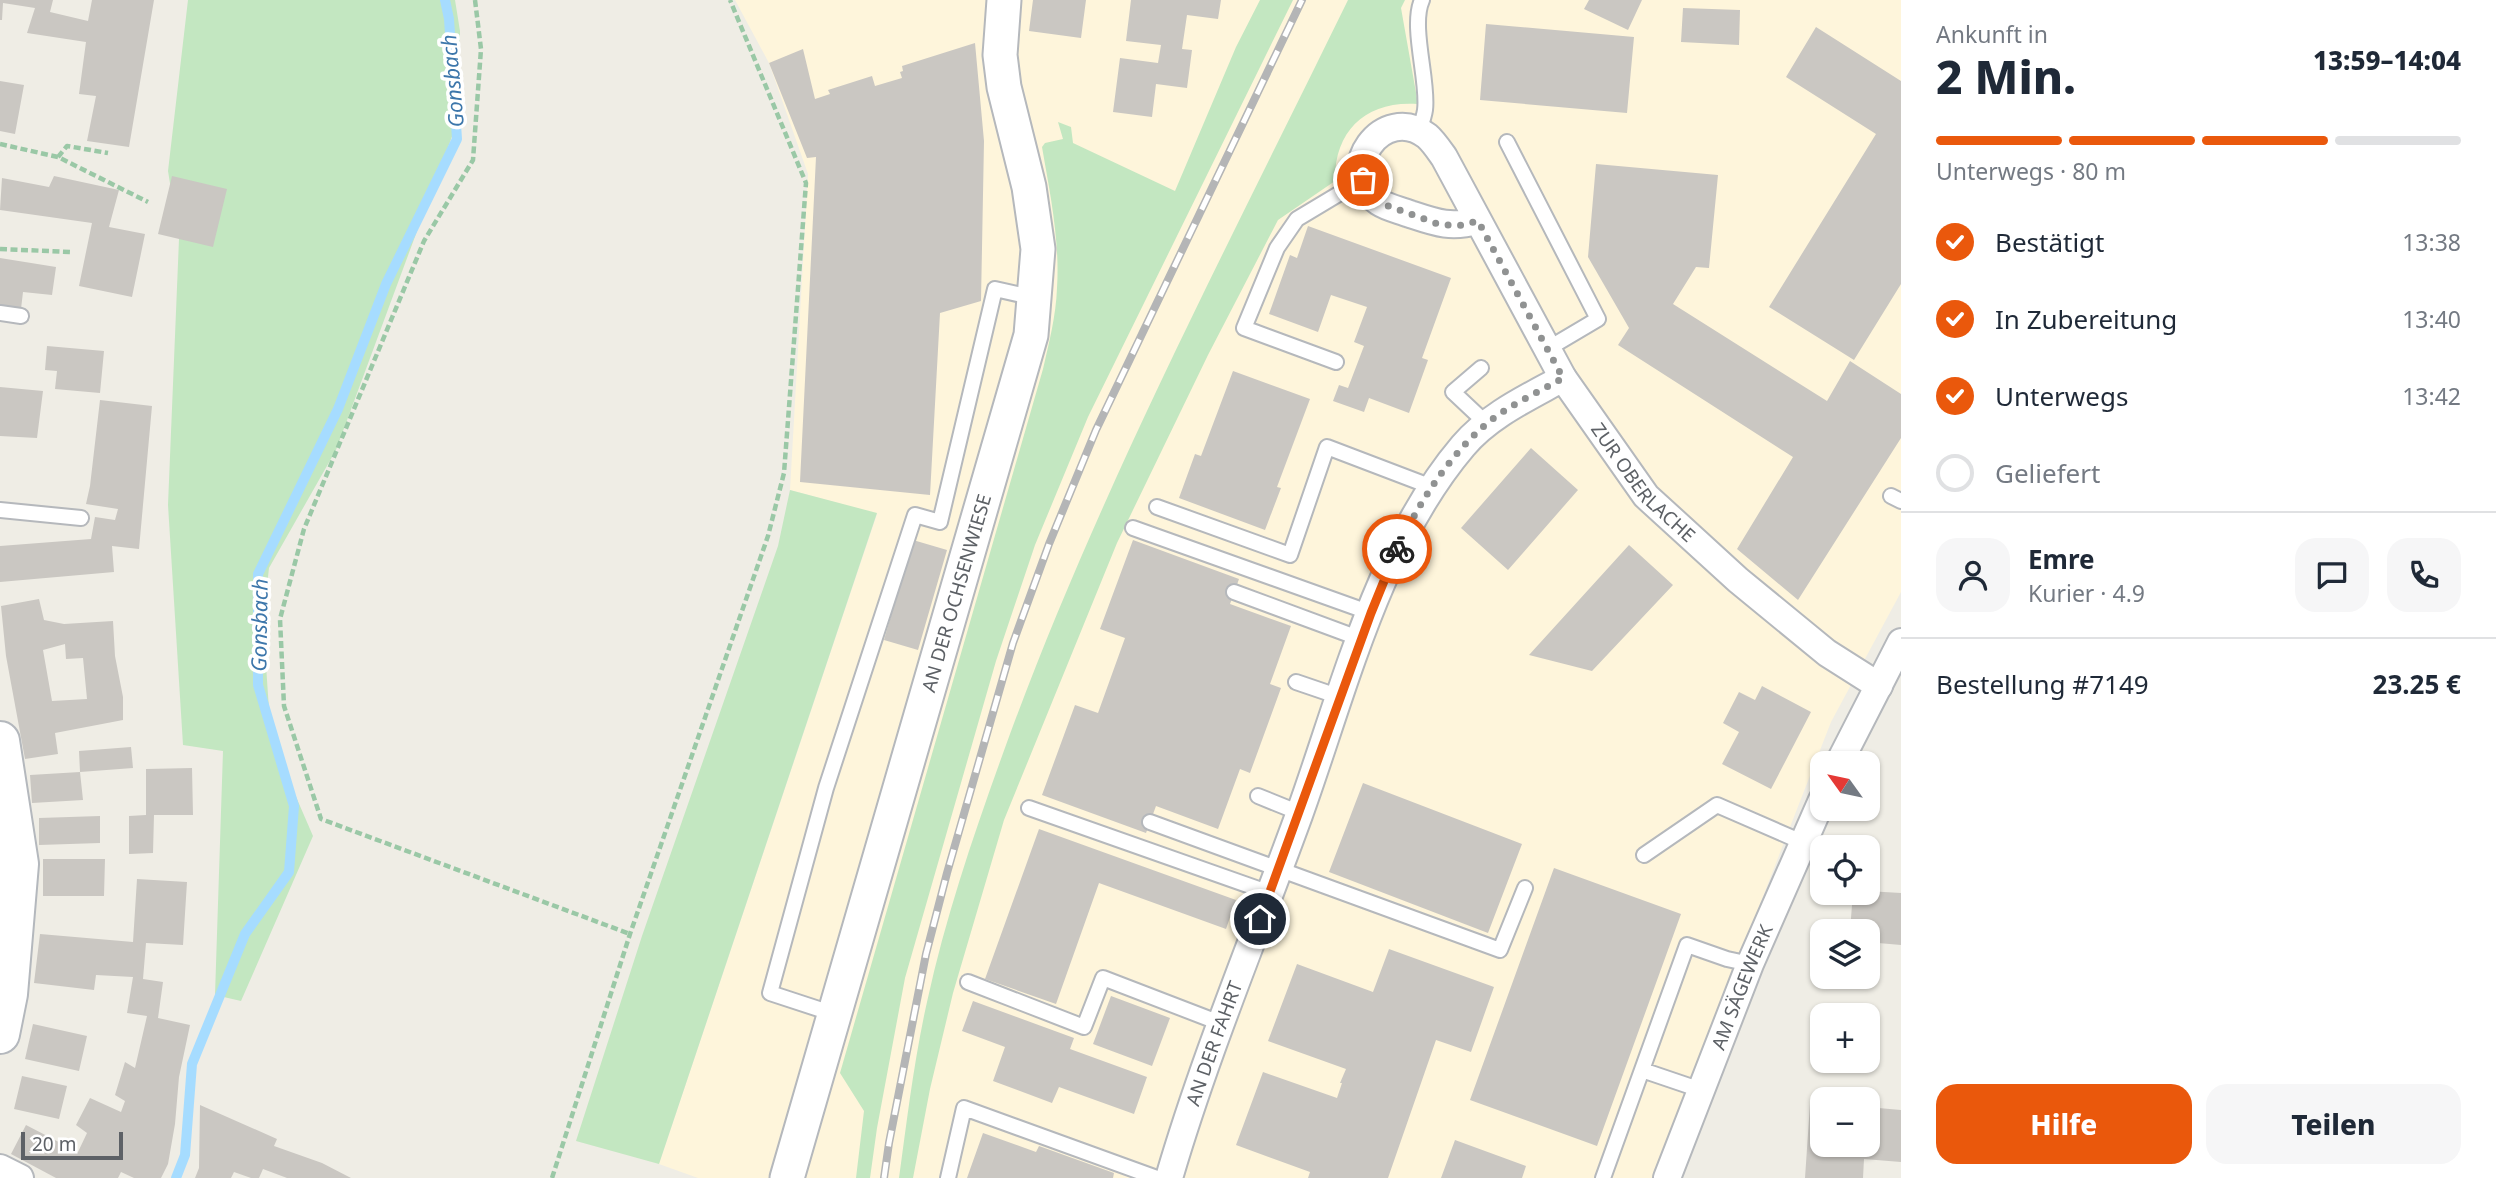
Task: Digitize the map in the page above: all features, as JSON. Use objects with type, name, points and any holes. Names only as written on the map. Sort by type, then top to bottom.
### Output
[{"type":"main road","points":[[0,741],[19,864],[8,994],[0,1034]]},
{"type":"street","name":"AN DER OCHSENWIESE","points":[[787,1178],[1031,335],[1038,249],[1029,187],[1004,88],[1000,55],[1004,0]]},
{"type":"street","points":[[1419,131],[1403,128],[1386,130],[1374,138],[1366,149],[1361,166],[1363,180],[1369,192],[1380,203],[1438,224],[1458,226],[1478,221]]},
{"type":"street","name":"ZUR OBERLACHE","points":[[1419,131],[1428,137],[1444,157],[1563,378],[1646,496],[1738,580],[1827,653],[1879,686]]},
{"type":"street","name":"AN DER FAHRT","points":[[1169,1178],[1220,1023],[1300,813],[1361,639],[1399,546],[1432,487],[1464,444],[1487,424],[1563,378]]},
{"type":"street","points":[[1845,751],[1901,642]]},
{"type":"street","name":"AM SÄGEWERK","points":[[1667,1178],[1751,964],[1812,821]]},
{"type":"street","points":[[0,1168],[20,1178]]},
{"type":"lane","points":[[1419,131],[1426,109],[1420,47],[1419,6],[1422,0]]},
{"type":"lane","points":[[1507,142],[1598,319],[1549,348]]},
{"type":"lane","points":[[1336,362],[1244,328],[1277,248],[1297,219],[1363,180]]},
{"type":"lane","points":[[834,1014],[770,993],[823,801],[915,515],[940,522],[995,289],[1035,298]]},
{"type":"lane","points":[[0,313],[21,316]]},
{"type":"lane","points":[[1481,368],[1453,392],[1487,424]]},
{"type":"lane","points":[[1157,507],[1290,555],[1327,447],[1432,487]]},
{"type":"lane","points":[[0,510],[81,518]]},
{"type":"lane","points":[[1133,528],[1371,613]]},
{"type":"lane","points":[[1234,593],[1361,639]]},
{"type":"lane","points":[[1296,682],[1340,697]]},
{"type":"lane","points":[[1258,796],[1300,813]]},
{"type":"lane","points":[[1644,855],[1717,805],[1802,842]]},
{"type":"lane","points":[[1030,808],[1270,893]]},
{"type":"lane","points":[[1150,822],[1500,950],[1525,888]]},
{"type":"lane","points":[[1603,1178],[1687,945],[1751,964]]},
{"type":"lane","points":[[968,982],[1084,1027],[1103,978],[1220,1023]]},
{"type":"lane","points":[[1642,1070],[1701,1090]]},
{"type":"lane","points":[[948,1178],[964,1108],[1157,1178]]},
{"type":"path","points":[[475,0],[481,49],[473,160],[424,241],[304,529],[280,619],[284,706],[321,819],[630,934]]},
{"type":"path","points":[[552,1178],[630,934],[768,536],[784,473],[806,183],[730,0]]},
{"type":"path","points":[[0,144],[58,157],[148,202]]},
{"type":"path","points":[[58,157],[67,146],[108,153]]},
{"type":"path","points":[[0,249],[71,252]]},
{"type":"shaded area","points":[[735,0],[1901,0],[1901,592],[1831,722],[1820,751],[1810,751],[1810,776],[1653,1178],[698,1178],[659,1164],[877,514],[790,490],[808,174],[769,63]]},
{"type":"green space","points":[[188,0],[455,0],[460,31],[460,115],[336,450],[269,568],[263,621],[271,739],[313,836],[241,1001],[215,995],[223,751],[183,745],[168,505],[179,239],[168,171]]},
{"type":"green space","points":[[1260,0],[1293,0],[1088,417],[1035,545],[996,661],[905,978],[870,1178],[856,1178],[864,1111],[840,1073],[1043,369],[1054,319],[1057,253],[1042,147],[1045,143],[1063,139],[1058,122],[1071,127],[1073,143],[1175,191],[1236,47]]},
{"type":"green space","points":[[1348,0],[1405,0],[1401,8],[1418,104],[1383,107],[1357,122],[1340,147],[1335,181],[1278,220],[1208,355],[1117,543],[1004,820],[953,993],[930,1089],[913,1178],[899,1178],[918,1046],[935,968],[964,866],[1010,734],[1085,547],[1127,455]]},
{"type":"green space","points":[[790,490],[877,513],[659,1164],[576,1141],[642,936],[778,546]]},
{"type":"building","points":[[0,0],[53,0],[50,12],[88,21],[92,0],[154,0],[129,147],[87,141],[96,96],[79,94],[86,42],[27,33],[35,8],[3,3],[0,20]]},
{"type":"building","points":[[1033,0],[1086,0],[1081,38],[1029,31]]},
{"type":"building","points":[[1131,0],[1221,0],[1218,19],[1187,15],[1182,49],[1192,50],[1187,88],[1156,84],[1152,117],[1113,112],[1120,58],[1158,63],[1161,45],[1126,41]]},
{"type":"building","points":[[1589,0],[1642,0],[1628,30],[1584,9]]},
{"type":"building","points":[[1683,8],[1740,10],[1739,45],[1681,42]]},
{"type":"building","points":[[1486,24],[1634,37],[1627,113],[1480,100]]},
{"type":"building","points":[[1816,27],[1901,81],[1901,284],[1854,360],[1769,307],[1876,134],[1786,77]]},
{"type":"building","points":[[975,43],[984,141],[981,301],[940,313],[930,495],[800,482],[816,157],[807,158],[769,63],[803,49],[815,99],[830,94],[828,90],[872,76],[875,86],[902,78],[902,66]]},
{"type":"building","points":[[0,81],[24,85],[15,134],[0,131]]},
{"type":"building","points":[[1596,164],[1718,175],[1709,268],[1696,267],[1673,304],[1827,401],[1850,361],[1901,394],[1901,438],[1798,600],[1737,549],[1793,457],[1618,345],[1629,328],[1588,257]]},
{"type":"building","points":[[54,176],[119,190],[109,227],[145,234],[132,297],[79,286],[92,223],[0,210],[2,178],[49,187]]},
{"type":"building","points":[[172,176],[227,189],[213,247],[158,234]]},
{"type":"building","points":[[1308,226],[1451,278],[1422,358],[1428,360],[1409,413],[1369,398],[1364,412],[1333,401],[1339,385],[1348,388],[1364,346],[1354,342],[1367,307],[1331,295],[1318,332],[1269,314],[1290,255],[1297,258]]},
{"type":"building","points":[[0,258],[56,267],[52,295],[23,292],[21,309],[0,306]]},
{"type":"building","points":[[47,346],[104,351],[100,393],[55,389],[57,371],[45,370]]},
{"type":"building","points":[[1233,371],[1310,399],[1277,487],[1281,488],[1265,530],[1179,498],[1195,454],[1201,456]]},
{"type":"building","points":[[0,387],[43,391],[37,438],[0,436]]},
{"type":"building","points":[[100,400],[152,406],[139,549],[112,546],[114,572],[0,582],[0,546],[91,539],[95,517],[115,520],[118,509],[86,504]]},
{"type":"building","points":[[1531,448],[1578,490],[1508,570],[1461,528]]},
{"type":"building","points":[[913,540],[947,550],[918,650],[884,640]]},
{"type":"building","points":[[1133,540],[1239,579],[1230,604],[1291,626],[1270,684],[1281,688],[1250,773],[1240,769],[1218,829],[1156,806],[1146,833],[1042,795],[1075,705],[1098,713],[1125,638],[1100,629]]},
{"type":"building","points":[[1629,545],[1673,585],[1592,671],[1529,655]]},
{"type":"building","points":[[39,599],[44,620],[64,624],[113,621],[115,656],[123,697],[123,720],[55,733],[58,754],[25,759],[6,656],[1,606]],"holes":[[[65,644],[66,659],[83,658],[87,699],[52,701],[43,650]]]},
{"type":"building","points":[[1762,686],[1811,712],[1771,789],[1722,764],[1739,732],[1723,723],[1739,692],[1755,700]]},
{"type":"building","points":[[131,747],[133,768],[80,772],[79,751]]},
{"type":"building","points":[[192,768],[193,815],[154,815],[153,853],[129,854],[129,816],[146,815],[146,769]]},
{"type":"building","points":[[80,772],[83,800],[32,803],[30,775]]},
{"type":"building","points":[[1363,783],[1522,844],[1488,933],[1329,872]]},
{"type":"building","points":[[100,816],[100,843],[39,845],[39,818]]},
{"type":"building","points":[[1039,829],[1236,900],[1226,929],[1099,883],[1056,1004],[985,979]]},
{"type":"building","points":[[43,859],[105,859],[104,896],[43,896]]},
{"type":"building","points":[[1554,868],[1681,914],[1597,1146],[1470,1100]]},
{"type":"building","points":[[137,879],[187,882],[183,945],[146,943],[143,979],[163,982],[158,1018],[190,1025],[179,1077],[168,1164],[161,1178],[134,1178],[121,1172],[118,1178],[56,1178],[11,1154],[26,1125],[78,1152],[87,1133],[76,1125],[90,1098],[121,1112],[125,1101],[115,1095],[125,1062],[135,1068],[147,1016],[127,1013],[133,977],[96,975],[94,990],[34,983],[40,934],[133,942]]},
{"type":"building","points":[[1880,892],[1901,893],[1901,945],[1880,943],[1880,919],[1851,919],[1852,905],[1880,905]]},
{"type":"building","points":[[1389,949],[1494,987],[1471,1052],[1436,1040],[1388,1178],[1308,1178],[1310,1172],[1236,1145],[1263,1072],[1337,1098],[1346,1069],[1268,1041],[1297,964],[1373,992]]},
{"type":"building","points":[[1111,996],[1170,1018],[1152,1066],[1093,1044]]},
{"type":"building","points":[[973,1001],[1074,1038],[1070,1049],[1147,1077],[1134,1114],[1059,1087],[1052,1103],[993,1081],[1005,1047],[962,1031]]},
{"type":"building","points":[[33,1024],[87,1036],[79,1071],[25,1059]]},
{"type":"building","points":[[22,1076],[67,1086],[59,1119],[14,1109]]},
{"type":"building","points":[[1810,1104],[1810,1157],[1880,1157],[1880,1108],[1901,1110],[1901,1162],[1864,1159],[1863,1178],[1805,1178]]},
{"type":"building","points":[[200,1105],[277,1139],[274,1146],[322,1163],[351,1178],[287,1178],[263,1169],[259,1178],[234,1172],[231,1178],[195,1178],[199,1168]]},
{"type":"building","points":[[983,1133],[1036,1152],[1039,1146],[1114,1173],[1113,1178],[967,1178]]},
{"type":"building","points":[[1455,1140],[1526,1166],[1522,1178],[1441,1178]]},
{"type":"waterway","name":"Gonsbach","points":[[176,1178],[185,1155],[192,1064],[245,934],[289,872],[294,806],[258,685],[258,574],[338,409],[386,284],[457,139],[449,19],[445,0]]},
{"type":"railway","points":[[884,1178],[926,954],[1013,643],[1049,544],[1096,430],[1302,0]]},
{"type":"way so far","points":[[1363,180],[1369,192],[1380,203],[1438,224],[1458,226],[1478,221],[1563,378],[1487,424],[1464,444],[1432,487],[1397,549]]},
{"type":"route","points":[[1260,919],[1371,613],[1397,549]]}]
